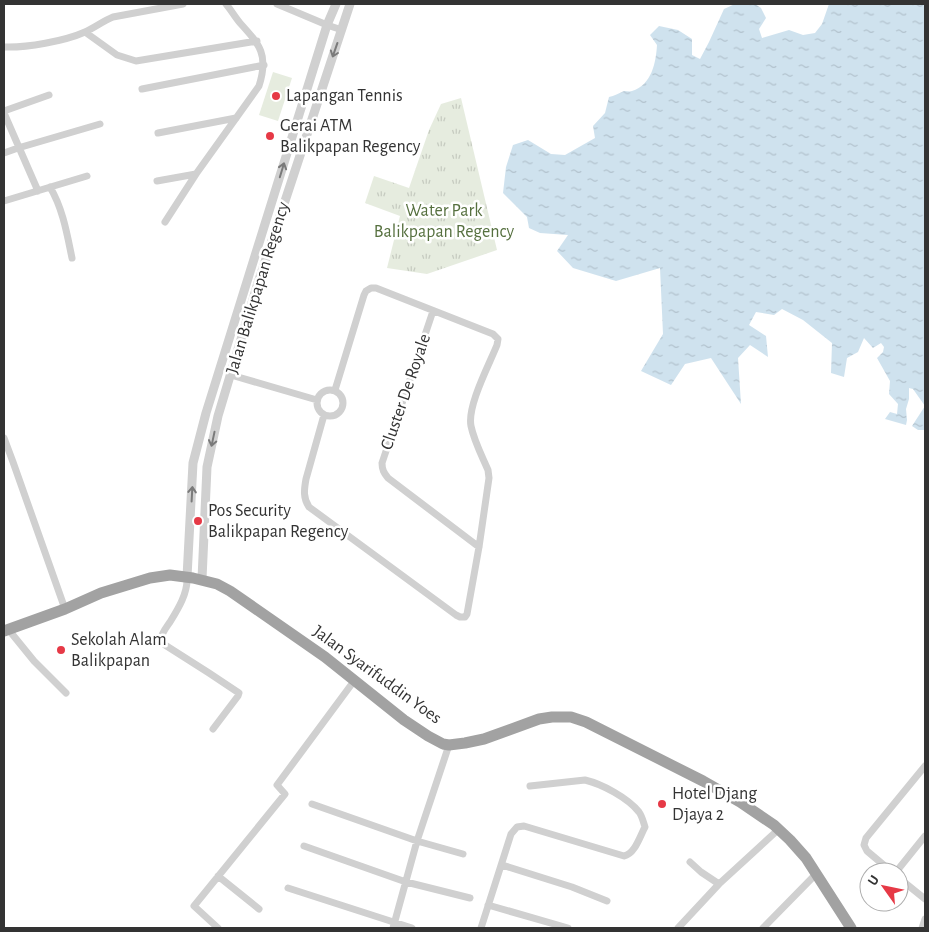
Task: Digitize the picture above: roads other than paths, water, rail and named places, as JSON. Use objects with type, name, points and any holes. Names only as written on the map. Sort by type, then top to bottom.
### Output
[{"type":"highway","name":"Jalan Syarifuddin Yoes","points":[[6,630],[65,609],[101,592],[150,578],[170,575],[217,584],[325,657],[404,720],[443,744],[449,745],[484,739],[539,719],[571,717],[586,722],[703,781],[764,817],[779,829],[806,858],[851,928]]},
{"type":"street","points":[[4,47],[46,43],[69,38],[85,32],[112,17],[183,4]]},
{"type":"street","points":[[165,222],[196,174],[259,86],[263,74],[262,53],[257,41],[226,4]]},
{"type":"street","points":[[277,4],[327,26],[342,30]]},
{"type":"street","name":"Jalan Balikpapan Regency","points":[[202,580],[207,467],[236,356],[252,284],[327,26],[336,4]]},
{"type":"street","name":"Jalan Balikpapan Regency","points":[[187,577],[193,463],[207,409],[225,351],[252,284],[350,4]]},
{"type":"street","points":[[85,32],[117,55],[136,61],[257,41]]},
{"type":"street","points":[[142,89],[264,65]]},
{"type":"street","points":[[38,191],[4,112],[49,95]]},
{"type":"street","points":[[158,133],[236,118]]},
{"type":"street","points":[[4,153],[100,124]]},
{"type":"street","points":[[157,181],[196,174]]},
{"type":"street","points":[[4,201],[87,176]]},
{"type":"street","points":[[50,187],[63,218],[72,258]]},
{"type":"street","name":"Cluster De Royale","points":[[324,415],[304,490],[305,501],[309,507],[460,618],[465,617],[479,547],[489,478],[488,470],[471,425],[470,415],[498,339],[493,334],[376,288],[371,288],[364,295],[335,390]]},
{"type":"street","name":"Cluster De Royale","points":[[433,311],[382,463],[382,468],[388,478],[479,547]]},
{"type":"street","points":[[225,351],[236,356]]},
{"type":"street","points":[[231,375],[317,400]]},
{"type":"street","points":[[335,390],[341,395],[344,402],[343,409],[331,417],[324,415],[318,409],[317,400],[324,391],[335,390]]},
{"type":"street","points":[[207,409],[220,412]]},
{"type":"street","points":[[4,438],[65,609]]},
{"type":"street","points":[[187,577],[186,592],[161,636],[161,640],[165,645],[238,693],[238,696],[213,728]]},
{"type":"street","points":[[6,630],[66,693]]},
{"type":"street","points":[[218,928],[194,906],[285,794],[277,785],[354,681]]},
{"type":"street","points":[[394,926],[417,841],[449,745]]},
{"type":"street","points":[[880,862],[867,851],[864,845],[866,838],[925,766]]},
{"type":"street","points":[[481,928],[511,834],[517,827],[524,826],[627,856],[632,852],[645,826],[640,814],[633,806],[614,792],[592,782],[585,780],[530,786]]},
{"type":"street","points":[[312,804],[417,841],[463,854]]},
{"type":"street","points":[[678,928],[719,884],[779,829]]},
{"type":"street","points":[[904,862],[925,836]]},
{"type":"street","points":[[304,846],[406,882],[470,898]]},
{"type":"street","points":[[690,862],[719,884]]},
{"type":"street","points":[[502,865],[607,900]]},
{"type":"street","points":[[763,928],[816,874]]},
{"type":"street","points":[[218,876],[259,909]]},
{"type":"street","points":[[909,886],[925,899]]},
{"type":"street","points":[[288,888],[394,926],[412,928]]},
{"type":"street","points":[[488,905],[568,928]]},
{"type":"street","points":[[922,928],[925,919]]},
{"type":"water","points":[[735,4],[755,4],[761,8],[766,18],[759,29],[762,38],[789,30],[803,35],[815,33],[822,24],[829,4],[925,4],[925,406],[913,389],[909,388],[906,425],[885,419],[890,412],[897,414],[898,404],[889,394],[890,381],[877,358],[883,352],[884,347],[881,343],[873,348],[864,338],[858,352],[847,358],[844,377],[831,373],[832,343],[803,320],[782,309],[774,315],[756,312],[749,325],[766,336],[768,357],[750,345],[738,358],[741,404],[711,358],[685,364],[671,385],[641,371],[663,334],[660,268],[616,281],[573,268],[557,251],[568,235],[540,233],[529,228],[527,217],[503,193],[506,167],[513,145],[528,140],[551,154],[565,155],[595,138],[593,126],[605,113],[609,97],[639,88],[652,72],[657,45],[650,35],[659,26],[678,30],[692,39],[692,55],[700,59],[724,9]]},
{"type":"water","points":[[925,406],[925,430],[918,430],[912,426]]},
{"type":"place","name":"Lapangan Tennis","points":[[276,96]]},
{"type":"place","name":"Gerai ATM Balikpapan Regency","points":[[270,136]]},
{"type":"place","name":"Pos Security Balikpapan Regency","points":[[198,521]]},
{"type":"place","name":"Sekolah Alam Balikpapan","points":[[61,650]]},
{"type":"place","name":"Hotel Djang Djaya 2","points":[[662,804]]},
{"type":"park label","name":"Water Park Balikpapan Regency","points":[[444,221]]}]
